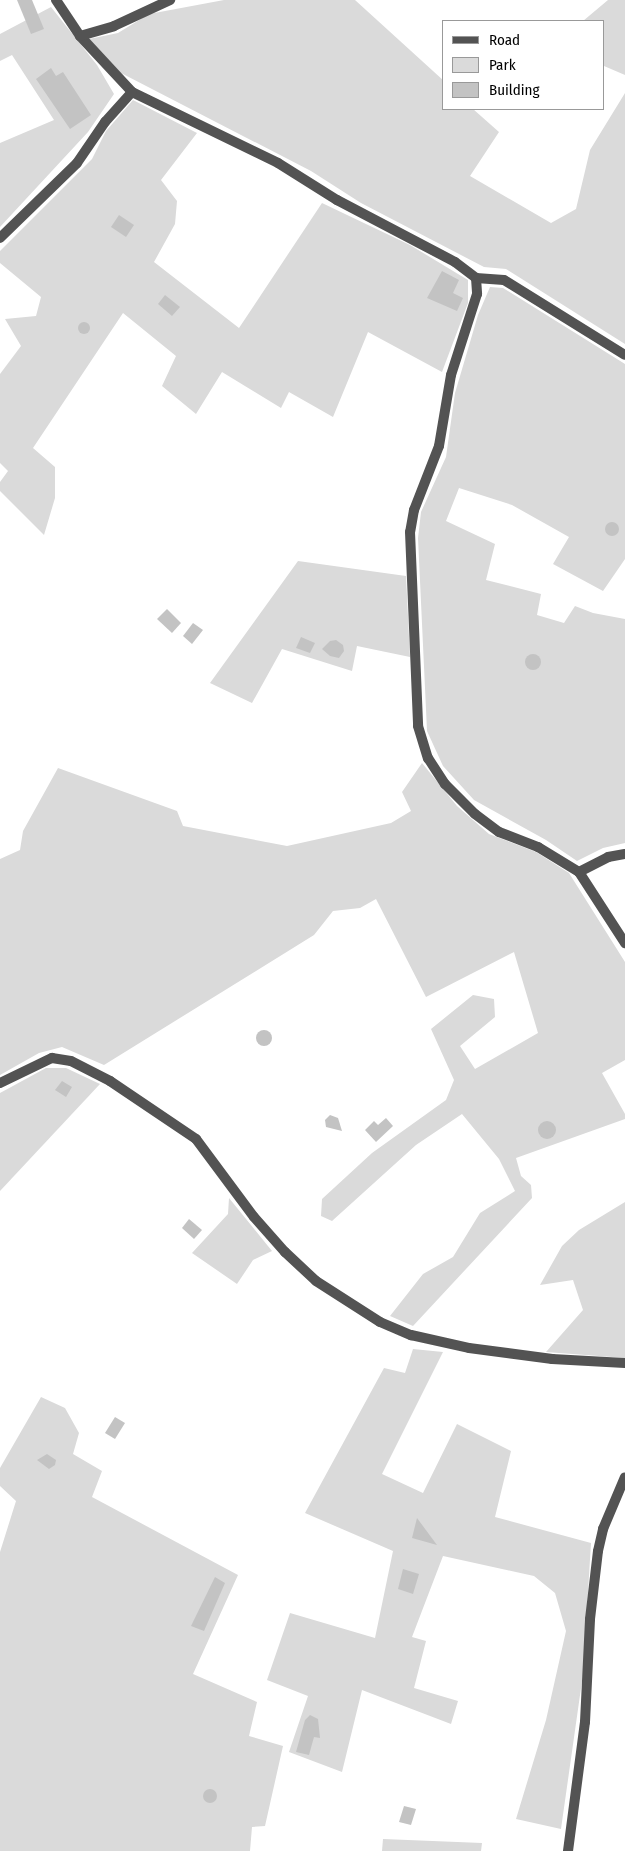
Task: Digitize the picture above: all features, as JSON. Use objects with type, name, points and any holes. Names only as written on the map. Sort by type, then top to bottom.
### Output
[{"type":"street","points":[[56,0],[80,36],[132,92],[278,163],[338,200],[455,262],[476,278],[504,280],[625,355]]},
{"type":"street","points":[[80,36],[114,26],[170,0]]},
{"type":"street","points":[[0,238],[77,163],[105,122],[132,92]]},
{"type":"street","points":[[476,278],[477,294],[451,375],[439,446],[414,510],[410,532],[418,726],[428,758],[446,784],[475,814],[499,832],[538,847],[579,872],[625,943]]},
{"type":"street","points":[[579,872],[599,861],[625,854]]},
{"type":"street","points":[[0,1084],[52,1058],[71,1061],[110,1081],[196,1139],[254,1217],[285,1252],[316,1281],[380,1322],[411,1335],[460,1347],[552,1359],[625,1363]]},
{"type":"street","points":[[568,1851],[585,1722],[590,1618],[598,1551],[603,1529],[625,1477]]},
{"type":"green space","points":[[224,0],[355,0],[442,79],[442,110],[474,110],[499,132],[470,176],[551,223],[576,209],[590,150],[625,93],[625,344],[506,269],[484,267],[361,203],[311,171],[121,73],[89,39],[118,33],[149,14]]},
{"type":"green space","points":[[608,0],[625,0],[625,75],[605,66],[605,20],[584,20]]},
{"type":"green space","points":[[51,7],[97,65],[114,94],[88,132],[0,227],[0,143],[54,120],[12,55],[0,61],[0,34]]},
{"type":"green space","points":[[133,100],[197,133],[161,180],[177,201],[175,224],[154,262],[239,328],[322,203],[410,245],[468,280],[468,303],[442,372],[368,332],[333,417],[289,392],[281,408],[222,372],[196,414],[162,386],[176,356],[123,313],[33,448],[55,467],[55,498],[44,535],[0,491],[0,482],[8,471],[0,463],[0,374],[21,346],[5,319],[36,316],[41,297],[0,263],[0,251],[92,159],[106,131]]},
{"type":"green space","points":[[490,287],[503,288],[625,364],[625,559],[603,591],[553,564],[569,537],[512,505],[459,488],[446,521],[495,544],[486,580],[541,594],[537,615],[564,623],[575,606],[593,613],[625,619],[625,843],[603,848],[577,861],[546,840],[474,800],[443,766],[427,731],[418,538],[421,512],[446,457],[455,393],[478,315]]},
{"type":"green space","points":[[298,561],[406,576],[410,657],[357,646],[352,671],[282,649],[252,703],[210,683]]},
{"type":"green space","points":[[422,763],[457,806],[489,834],[536,852],[569,873],[625,962],[625,1060],[602,1073],[625,1114],[625,1119],[516,1158],[521,1176],[531,1185],[532,1198],[413,1326],[390,1316],[423,1274],[453,1257],[480,1213],[515,1191],[499,1159],[462,1114],[416,1145],[332,1221],[321,1216],[322,1199],[372,1153],[446,1100],[454,1080],[431,1029],[473,995],[494,999],[495,1017],[460,1046],[475,1069],[538,1033],[514,952],[426,997],[376,899],[360,908],[333,911],[314,935],[104,1065],[62,1047],[39,1053],[0,1075],[0,859],[20,850],[23,831],[58,768],[177,811],[183,826],[287,846],[391,823],[411,811],[402,792]]},
{"type":"green space","points":[[46,1068],[66,1068],[100,1084],[0,1191],[0,1093]]},
{"type":"green space","points":[[229,1198],[272,1251],[253,1260],[237,1284],[192,1253],[228,1214]]},
{"type":"green space","points":[[625,1202],[625,1358],[546,1352],[583,1310],[573,1280],[540,1285],[562,1246],[579,1230]]},
{"type":"green space","points":[[413,1349],[443,1352],[382,1474],[423,1493],[457,1424],[511,1451],[495,1517],[591,1543],[583,1674],[561,1829],[516,1819],[546,1720],[566,1631],[555,1593],[534,1576],[443,1556],[412,1637],[426,1641],[414,1688],[458,1701],[451,1724],[362,1690],[342,1772],[289,1752],[308,1696],[267,1680],[290,1613],[375,1638],[393,1551],[305,1513],[384,1368],[405,1373]]},
{"type":"green space","points":[[41,1397],[65,1408],[79,1433],[73,1454],[102,1471],[92,1497],[238,1575],[193,1674],[257,1702],[249,1736],[283,1746],[265,1826],[252,1827],[250,1851],[0,1851],[0,1552],[16,1501],[0,1486],[0,1468]]},
{"type":"green space","points":[[383,1839],[482,1843],[481,1851],[382,1851]]},
{"type":"building","points":[[17,0],[32,0],[44,29],[31,34]]},
{"type":"building","points":[[51,68],[56,76],[63,72],[91,115],[70,129],[36,79]]},
{"type":"building","points":[[119,215],[134,225],[126,237],[111,227]]},
{"type":"building","points":[[442,271],[459,280],[453,293],[463,298],[457,311],[427,298]]},
{"type":"building","points":[[165,295],[180,307],[172,316],[158,304]]},
{"type":"building","points":[[86,322],[89,323],[89,333],[82,334],[79,333],[78,326],[79,323]]},
{"type":"building","points":[[612,522],[617,524],[619,529],[617,534],[612,536],[607,534],[605,529],[607,524]]},
{"type":"building","points":[[167,609],[181,623],[172,633],[157,619]]},
{"type":"building","points":[[193,623],[203,630],[192,644],[183,636]]},
{"type":"building","points":[[301,637],[315,643],[310,653],[296,648]]},
{"type":"building","points":[[336,640],[343,645],[344,651],[339,658],[330,656],[322,649],[330,641]]},
{"type":"building","points":[[533,654],[541,662],[533,670],[525,662]]},
{"type":"building","points":[[264,1030],[272,1038],[264,1046],[256,1038]]},
{"type":"building","points":[[62,1081],[72,1087],[66,1097],[55,1090]]},
{"type":"building","points":[[330,1115],[338,1118],[342,1131],[326,1127],[325,1120]]},
{"type":"building","points":[[386,1118],[393,1126],[376,1142],[365,1130],[374,1121],[378,1125]]},
{"type":"building","points":[[547,1121],[553,1124],[556,1130],[553,1136],[547,1139],[541,1136],[538,1130],[541,1124]]},
{"type":"building","points":[[189,1219],[202,1230],[194,1239],[182,1228]]},
{"type":"building","points":[[115,1417],[125,1423],[115,1439],[105,1433]]},
{"type":"building","points":[[47,1454],[56,1460],[55,1465],[49,1469],[37,1460]]},
{"type":"building","points":[[417,1518],[437,1545],[412,1538]]},
{"type":"building","points":[[403,1569],[419,1574],[413,1594],[398,1589]]},
{"type":"building","points":[[215,1577],[225,1583],[204,1631],[191,1626]]},
{"type":"building","points":[[310,1715],[318,1719],[320,1738],[314,1737],[309,1755],[296,1752],[305,1720]]},
{"type":"building","points":[[210,1789],[215,1791],[217,1796],[215,1801],[210,1803],[205,1801],[203,1796],[205,1791]]},
{"type":"building","points":[[404,1806],[416,1809],[411,1825],[399,1822]]}]
